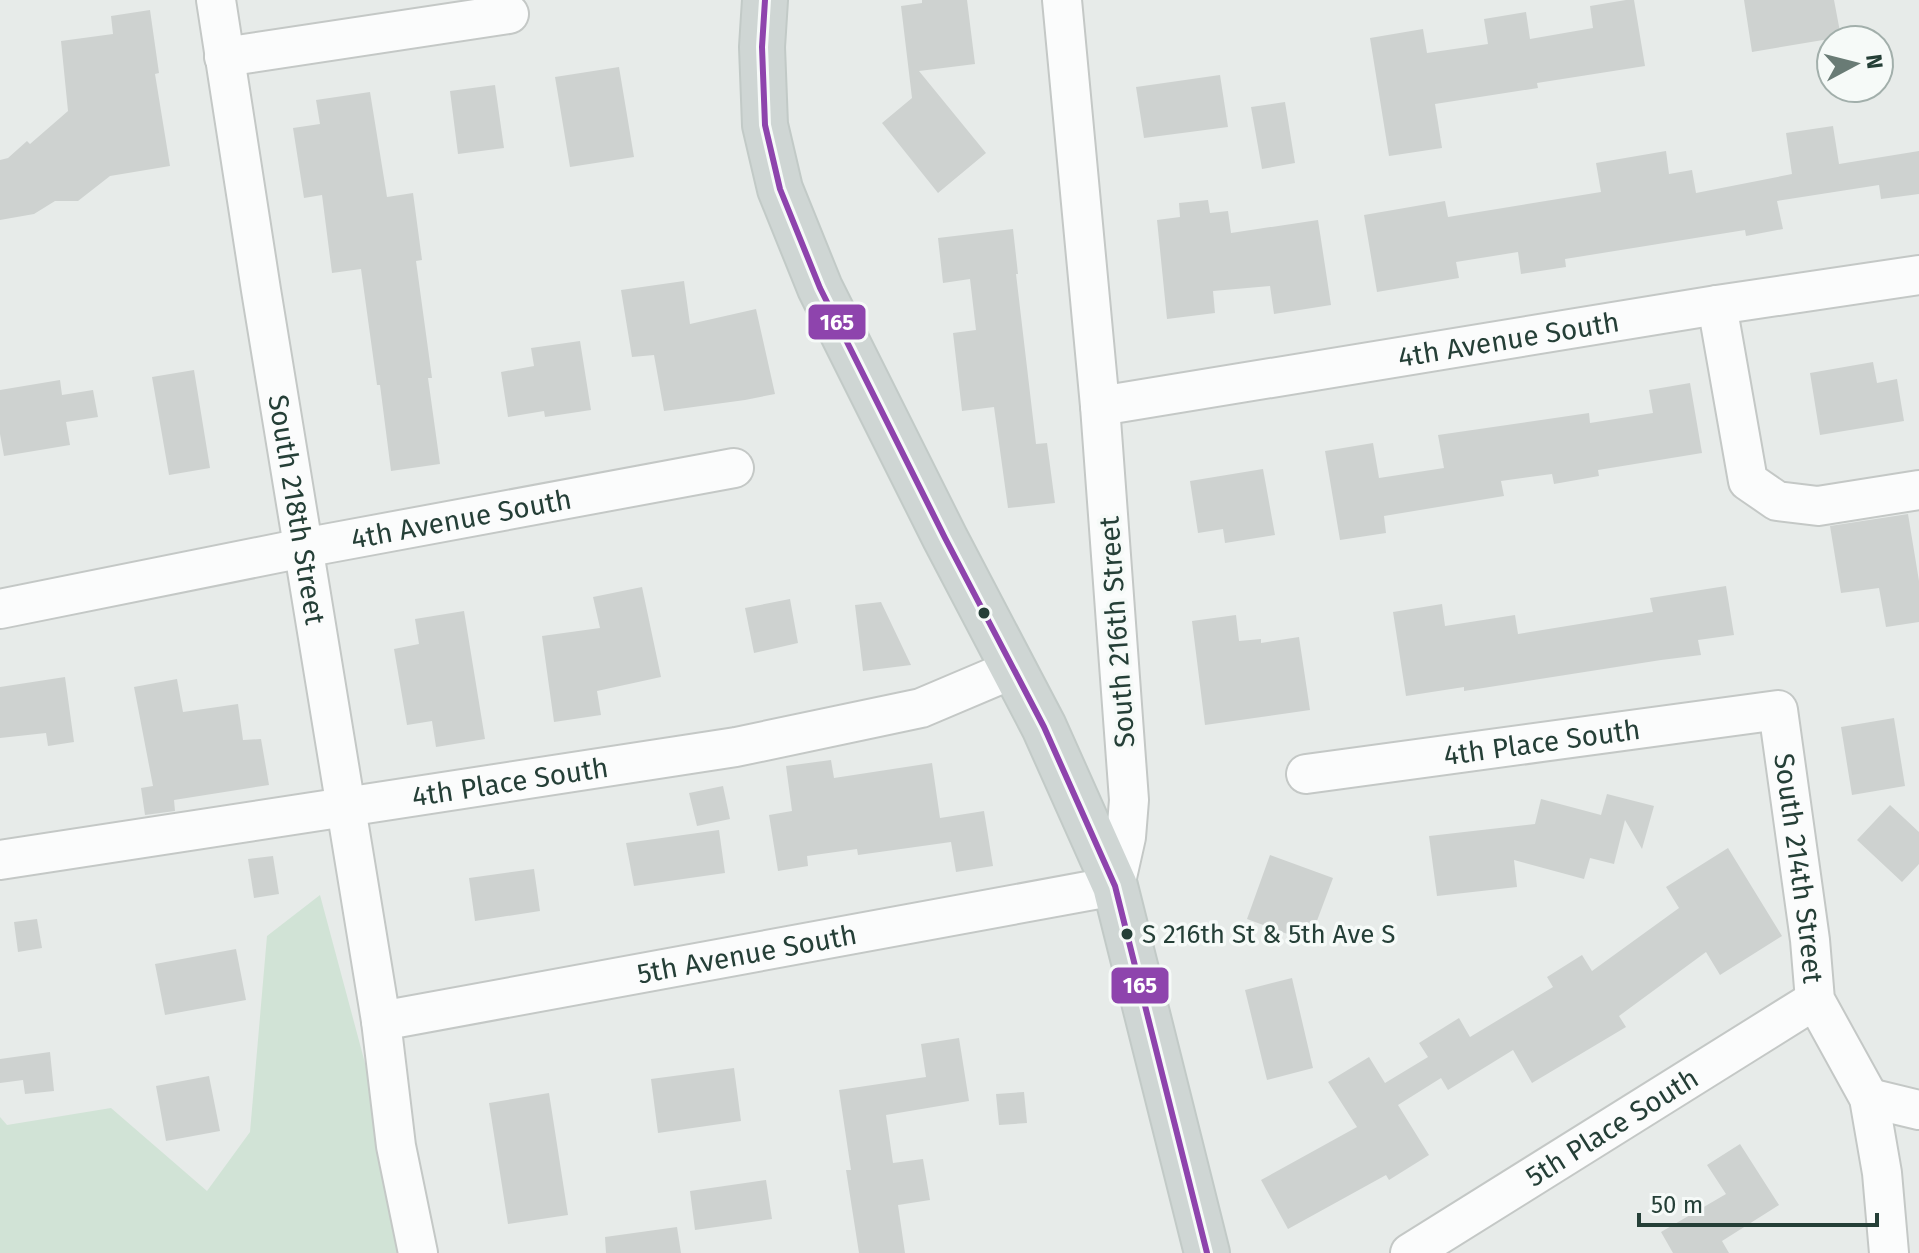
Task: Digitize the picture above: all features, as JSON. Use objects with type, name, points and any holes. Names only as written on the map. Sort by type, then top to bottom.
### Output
[{"type":"main road","points":[[765,0],[762,47],[765,125],[780,189],[820,288],[1044,727],[1115,886]]},
{"type":"main road","name":"South 216th Street","points":[[1115,886],[1207,1253]]},
{"type":"street","name":"South 218th Street","points":[[216,0],[381,1021],[396,1146],[418,1253]]},
{"type":"street","name":"South 216th Street","points":[[1062,0],[1100,406],[1129,800],[1126,837],[1115,886]]},
{"type":"street","points":[[224,57],[509,14]]},
{"type":"street","name":"4th Avenue South","points":[[1100,406],[1919,275]]},
{"type":"street","points":[[1717,305],[1748,481],[1777,501],[1818,506],[1919,490]]},
{"type":"street","name":"4th Avenue South","points":[[0,609],[303,548],[734,468]]},
{"type":"street","name":"4th Place South","points":[[0,860],[751,744],[921,708],[1013,669]]},
{"type":"street","name":"4th Place South","points":[[1306,774],[1778,710]]},
{"type":"street","name":"South 214th Street","points":[[1778,710],[1810,940],[1815,1000],[1869,1098],[1882,1173],[1889,1253]]},
{"type":"street","name":"5th Avenue South","points":[[381,1021],[1115,886]]},
{"type":"street","name":"5th Place South","points":[[1410,1253],[1815,1000]]},
{"type":"street","points":[[1869,1098],[1919,1110]]},
{"type":"green space","points":[[320,895],[415,1250],[419,1253],[0,1253],[0,1117],[7,1125],[111,1108],[207,1191],[250,1132],[267,936]]},
{"type":"building","points":[[922,0],[967,0],[975,64],[919,71],[986,153],[938,193],[882,123],[912,98],[901,6],[922,3]]},
{"type":"building","points":[[1634,0],[1645,66],[1537,83],[1538,88],[1435,104],[1442,148],[1389,156],[1370,38],[1423,29],[1427,53],[1488,44],[1484,19],[1526,12],[1530,39],[1593,28],[1590,6]]},
{"type":"building","points":[[1744,0],[1834,0],[1839,24],[1815,24],[1815,41],[1752,52]]},
{"type":"building","points":[[150,10],[159,73],[155,74],[170,166],[110,176],[78,201],[55,201],[34,214],[0,220],[0,160],[8,158],[27,141],[30,144],[68,111],[61,41],[113,34],[111,16]]},
{"type":"building","points":[[619,67],[634,157],[570,167],[555,77]]},
{"type":"building","points":[[1220,75],[1228,127],[1144,138],[1136,87]]},
{"type":"building","points":[[495,85],[504,148],[458,154],[450,91]]},
{"type":"building","points":[[370,92],[387,197],[413,193],[422,260],[416,261],[440,464],[391,471],[361,269],[332,273],[322,195],[304,198],[293,128],[320,124],[316,100]]},
{"type":"building","points":[[1285,102],[1295,163],[1262,169],[1251,107]]},
{"type":"building","points":[[1833,126],[1839,164],[1919,151],[1919,194],[1881,199],[1879,185],[1777,201],[1783,229],[1746,236],[1745,230],[1565,259],[1566,267],[1521,274],[1518,252],[1456,262],[1459,278],[1377,292],[1364,215],[1445,201],[1448,217],[1601,192],[1596,163],[1666,151],[1669,174],[1692,170],[1696,193],[1792,174],[1786,133]]},
{"type":"building","points":[[1208,200],[1210,213],[1228,211],[1231,233],[1318,220],[1331,305],[1274,314],[1270,286],[1213,291],[1215,313],[1167,319],[1157,220],[1180,217],[1179,203]]},
{"type":"building","points":[[1013,229],[1036,444],[1047,443],[1055,503],[1008,508],[994,407],[962,411],[953,333],[976,330],[970,279],[943,283],[938,238]]},
{"type":"building","points":[[684,281],[690,324],[756,309],[775,394],[664,411],[654,355],[632,357],[621,290]]},
{"type":"building","points":[[580,341],[591,410],[545,417],[544,411],[508,417],[501,372],[534,366],[531,348]]},
{"type":"building","points":[[1873,362],[1877,383],[1897,379],[1904,421],[1820,435],[1810,373]]},
{"type":"building","points":[[194,370],[210,468],[169,475],[152,377]]},
{"type":"building","points":[[60,380],[62,395],[93,390],[98,417],[66,422],[70,445],[4,456],[0,434],[0,390]]},
{"type":"building","points":[[1690,383],[1702,453],[1598,470],[1599,476],[1554,484],[1552,474],[1501,481],[1504,496],[1384,516],[1386,533],[1340,540],[1325,451],[1373,443],[1379,478],[1444,468],[1438,435],[1589,413],[1590,423],[1653,413],[1649,390]]},
{"type":"building","points":[[1263,469],[1275,535],[1225,543],[1223,529],[1198,533],[1190,481]]},
{"type":"building","points":[[1908,514],[1919,581],[1919,622],[1886,627],[1879,588],[1841,593],[1830,526]]},
{"type":"building","points":[[1726,586],[1734,635],[1698,640],[1701,655],[1464,691],[1464,687],[1406,696],[1393,612],[1442,604],[1445,626],[1515,615],[1518,634],[1653,612],[1650,598]]},
{"type":"building","points":[[642,587],[661,677],[597,691],[601,715],[554,722],[542,636],[600,628],[593,597]]},
{"type":"building","points":[[790,599],[798,643],[754,653],[745,608]]},
{"type":"building","points":[[881,602],[911,665],[863,671],[855,605]]},
{"type":"building","points":[[464,611],[485,739],[436,747],[432,721],[407,725],[394,649],[419,644],[415,619]]},
{"type":"building","points":[[1236,615],[1239,641],[1261,639],[1261,643],[1299,637],[1310,710],[1205,725],[1192,621]]},
{"type":"building","points":[[65,677],[74,742],[48,746],[46,733],[0,738],[0,687]]},
{"type":"building","points":[[177,679],[183,712],[238,704],[243,740],[261,739],[269,785],[174,800],[175,811],[145,815],[141,788],[153,786],[134,687]]},
{"type":"building","points":[[1894,718],[1905,786],[1852,795],[1841,727]]},
{"type":"building","points":[[831,760],[834,778],[932,763],[940,818],[984,811],[993,866],[956,872],[951,842],[858,855],[857,849],[807,856],[808,866],[778,871],[769,815],[792,811],[786,766]]},
{"type":"building","points":[[723,786],[730,819],[697,826],[689,793]]},
{"type":"building","points":[[1607,794],[1654,806],[1642,849],[1625,820],[1614,864],[1590,858],[1584,879],[1514,860],[1517,887],[1437,896],[1429,836],[1535,824],[1541,799],[1601,815]]},
{"type":"building","points":[[1890,805],[1919,832],[1919,864],[1902,882],[1857,840]]},
{"type":"building","points":[[719,830],[725,873],[634,886],[626,843]]},
{"type":"building","points":[[1728,848],[1782,936],[1720,975],[1706,952],[1619,1016],[1626,1027],[1532,1083],[1513,1050],[1448,1090],[1441,1078],[1398,1105],[1429,1155],[1389,1180],[1386,1175],[1288,1229],[1261,1180],[1357,1127],[1328,1082],[1369,1057],[1385,1083],[1428,1057],[1419,1043],[1459,1018],[1470,1037],[1553,987],[1547,977],[1582,955],[1592,971],[1679,908],[1666,887]]},
{"type":"building","points":[[1270,855],[1333,878],[1309,942],[1247,919]]},
{"type":"building","points":[[273,856],[279,894],[254,898],[248,859]]},
{"type":"building","points":[[534,869],[540,911],[475,921],[469,878]]},
{"type":"building","points":[[37,919],[42,948],[18,952],[14,922]]},
{"type":"building","points":[[236,949],[246,1000],[165,1015],[155,964]]},
{"type":"building","points":[[1292,978],[1313,1068],[1267,1080],[1245,990]]},
{"type":"building","points":[[959,1038],[969,1101],[886,1115],[893,1163],[923,1159],[930,1200],[898,1205],[905,1253],[859,1253],[846,1170],[851,1170],[839,1090],[926,1077],[921,1044]]},
{"type":"building","points":[[50,1052],[54,1091],[25,1094],[23,1080],[0,1083],[0,1059]]},
{"type":"building","points":[[734,1068],[741,1121],[658,1133],[651,1079]]},
{"type":"building","points":[[209,1076],[220,1131],[166,1141],[156,1086]]},
{"type":"building","points":[[1024,1092],[1027,1123],[999,1125],[996,1094]]},
{"type":"building","points":[[549,1093],[568,1215],[508,1224],[489,1103]]},
{"type":"building","points":[[1740,1144],[1779,1205],[1722,1241],[1729,1253],[1673,1253],[1661,1232],[1726,1194],[1707,1165]]},
{"type":"building","points":[[766,1180],[772,1219],[695,1230],[690,1191]]},
{"type":"building","points":[[677,1227],[681,1253],[606,1253],[605,1237]]},
{"type":"transit line","name":"165","points":[[765,0],[762,47],[765,125],[780,189],[820,288],[1044,727],[1115,886],[1207,1253]]},
{"type":"place","name":"S 216th St & 5th Ave S","points":[[1127,934]]}]
